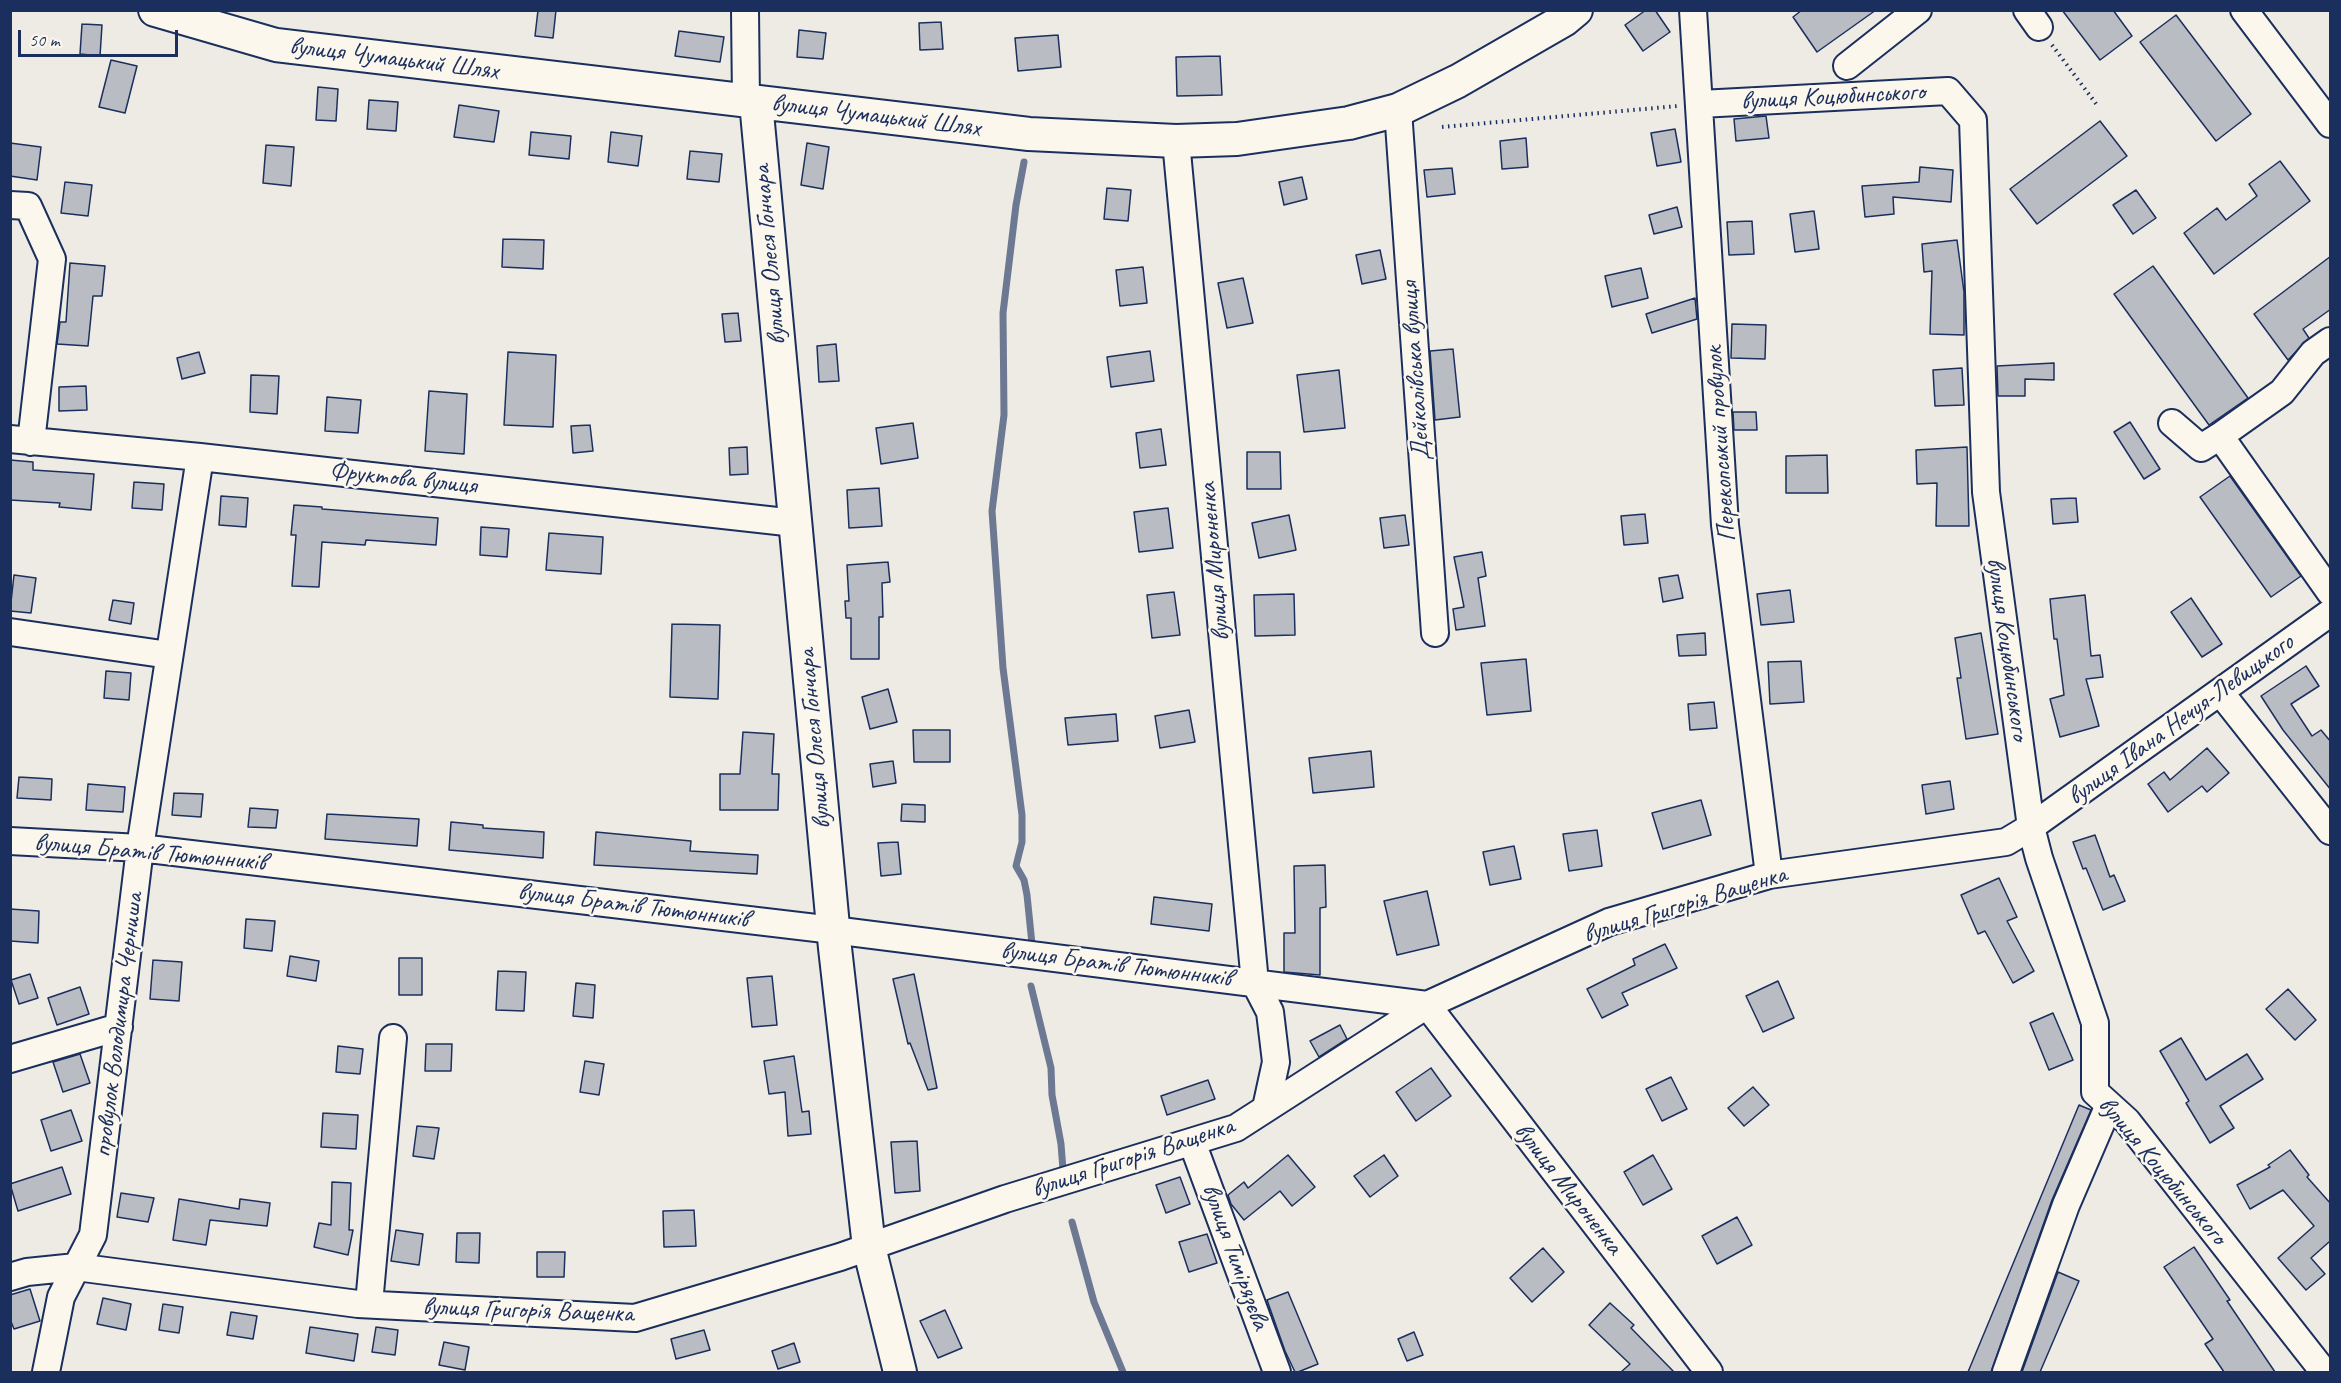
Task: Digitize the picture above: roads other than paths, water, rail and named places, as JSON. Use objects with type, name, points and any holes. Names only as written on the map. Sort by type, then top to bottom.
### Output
[{"type":"main road","name":"вулиця Чумацький Шлях","points":[[155,10],[276,45],[1029,135],[1176,141],[1237,139],[1349,123],[1398,110],[1458,81],[1576,10]]},
{"type":"main road","name":"вулиця Олеся Гончара","points":[[751,101],[795,523],[833,930],[869,1247],[900,1372]]},
{"type":"street","points":[[745,10],[751,101]]},
{"type":"street","name":"Перекопський провулок","points":[[1693,10],[1725,525],[1769,875]]},
{"type":"street","points":[[1846,66],[1918,10]]},
{"type":"street","points":[[2244,10],[2331,124]]},
{"type":"street","name":"вулиця Коцюбинського","points":[[1700,104],[1948,92],[1973,120],[1986,492],[2031,827],[2039,858],[2095,1023],[2095,1092],[2127,1121],[2324,1372]]},
{"type":"street","name":"Дейкалівська вулиця","points":[[1398,110],[1435,633]]},
{"type":"street","name":"вулиця Мироненка","points":[[1176,141],[1255,983]]},
{"type":"street","points":[[10,205],[28,206],[52,259],[21,441]]},
{"type":"street","points":[[2172,423],[2201,448],[2282,392],[2313,353],[2331,341]]},
{"type":"street","points":[[2220,436],[2331,592]]},
{"type":"street","name":"Фруктова вулиця","points":[[21,441],[200,457],[795,523]]},
{"type":"street","name":"провулок Володимира Черниша","points":[[46,1372],[60,1297],[93,1235],[140,848],[200,457]]},
{"type":"street","name":"вулиця Івана Нечуя-Левицького","points":[[2031,827],[2331,613]]},
{"type":"street","points":[[10,632],[170,655]]},
{"type":"street","points":[[2220,692],[2331,831]]},
{"type":"street","name":"вулиця Григорія Ващенка","points":[[10,1277],[27,1272],[76,1268],[369,1304],[635,1318],[869,1247],[1005,1199],[1236,1128],[1427,1005],[1609,922],[1769,875],[2006,842],[2031,827]]},
{"type":"street","name":"вулиця Братів Тютюнників","points":[[10,841],[140,848],[833,930],[1427,1005]]},
{"type":"street","points":[[1255,983],[1270,1012],[1276,1062],[1266,1108]]},
{"type":"street","name":"вулиця Мироненка","points":[[1427,1005],[1709,1372]]},
{"type":"street","points":[[10,1059],[119,1027]]},
{"type":"street","points":[[369,1304],[393,1038]]},
{"type":"street","points":[[2006,1372],[2066,1205],[2109,1105]]},
{"type":"street","name":"вулиця Тимірязєва","points":[[1192,1142],[1277,1372]]},
{"type":"waterway","points":[[1024,162],[1016,205],[1003,313],[1004,415],[992,511],[1003,668],[1022,815],[1022,842],[1016,866],[1024,880],[1032,944]]},
{"type":"waterway","points":[[1031,986],[1051,1068],[1052,1095],[1063,1170]]},
{"type":"waterway","points":[[1072,1222],[1094,1302],[1123,1372]]}]
